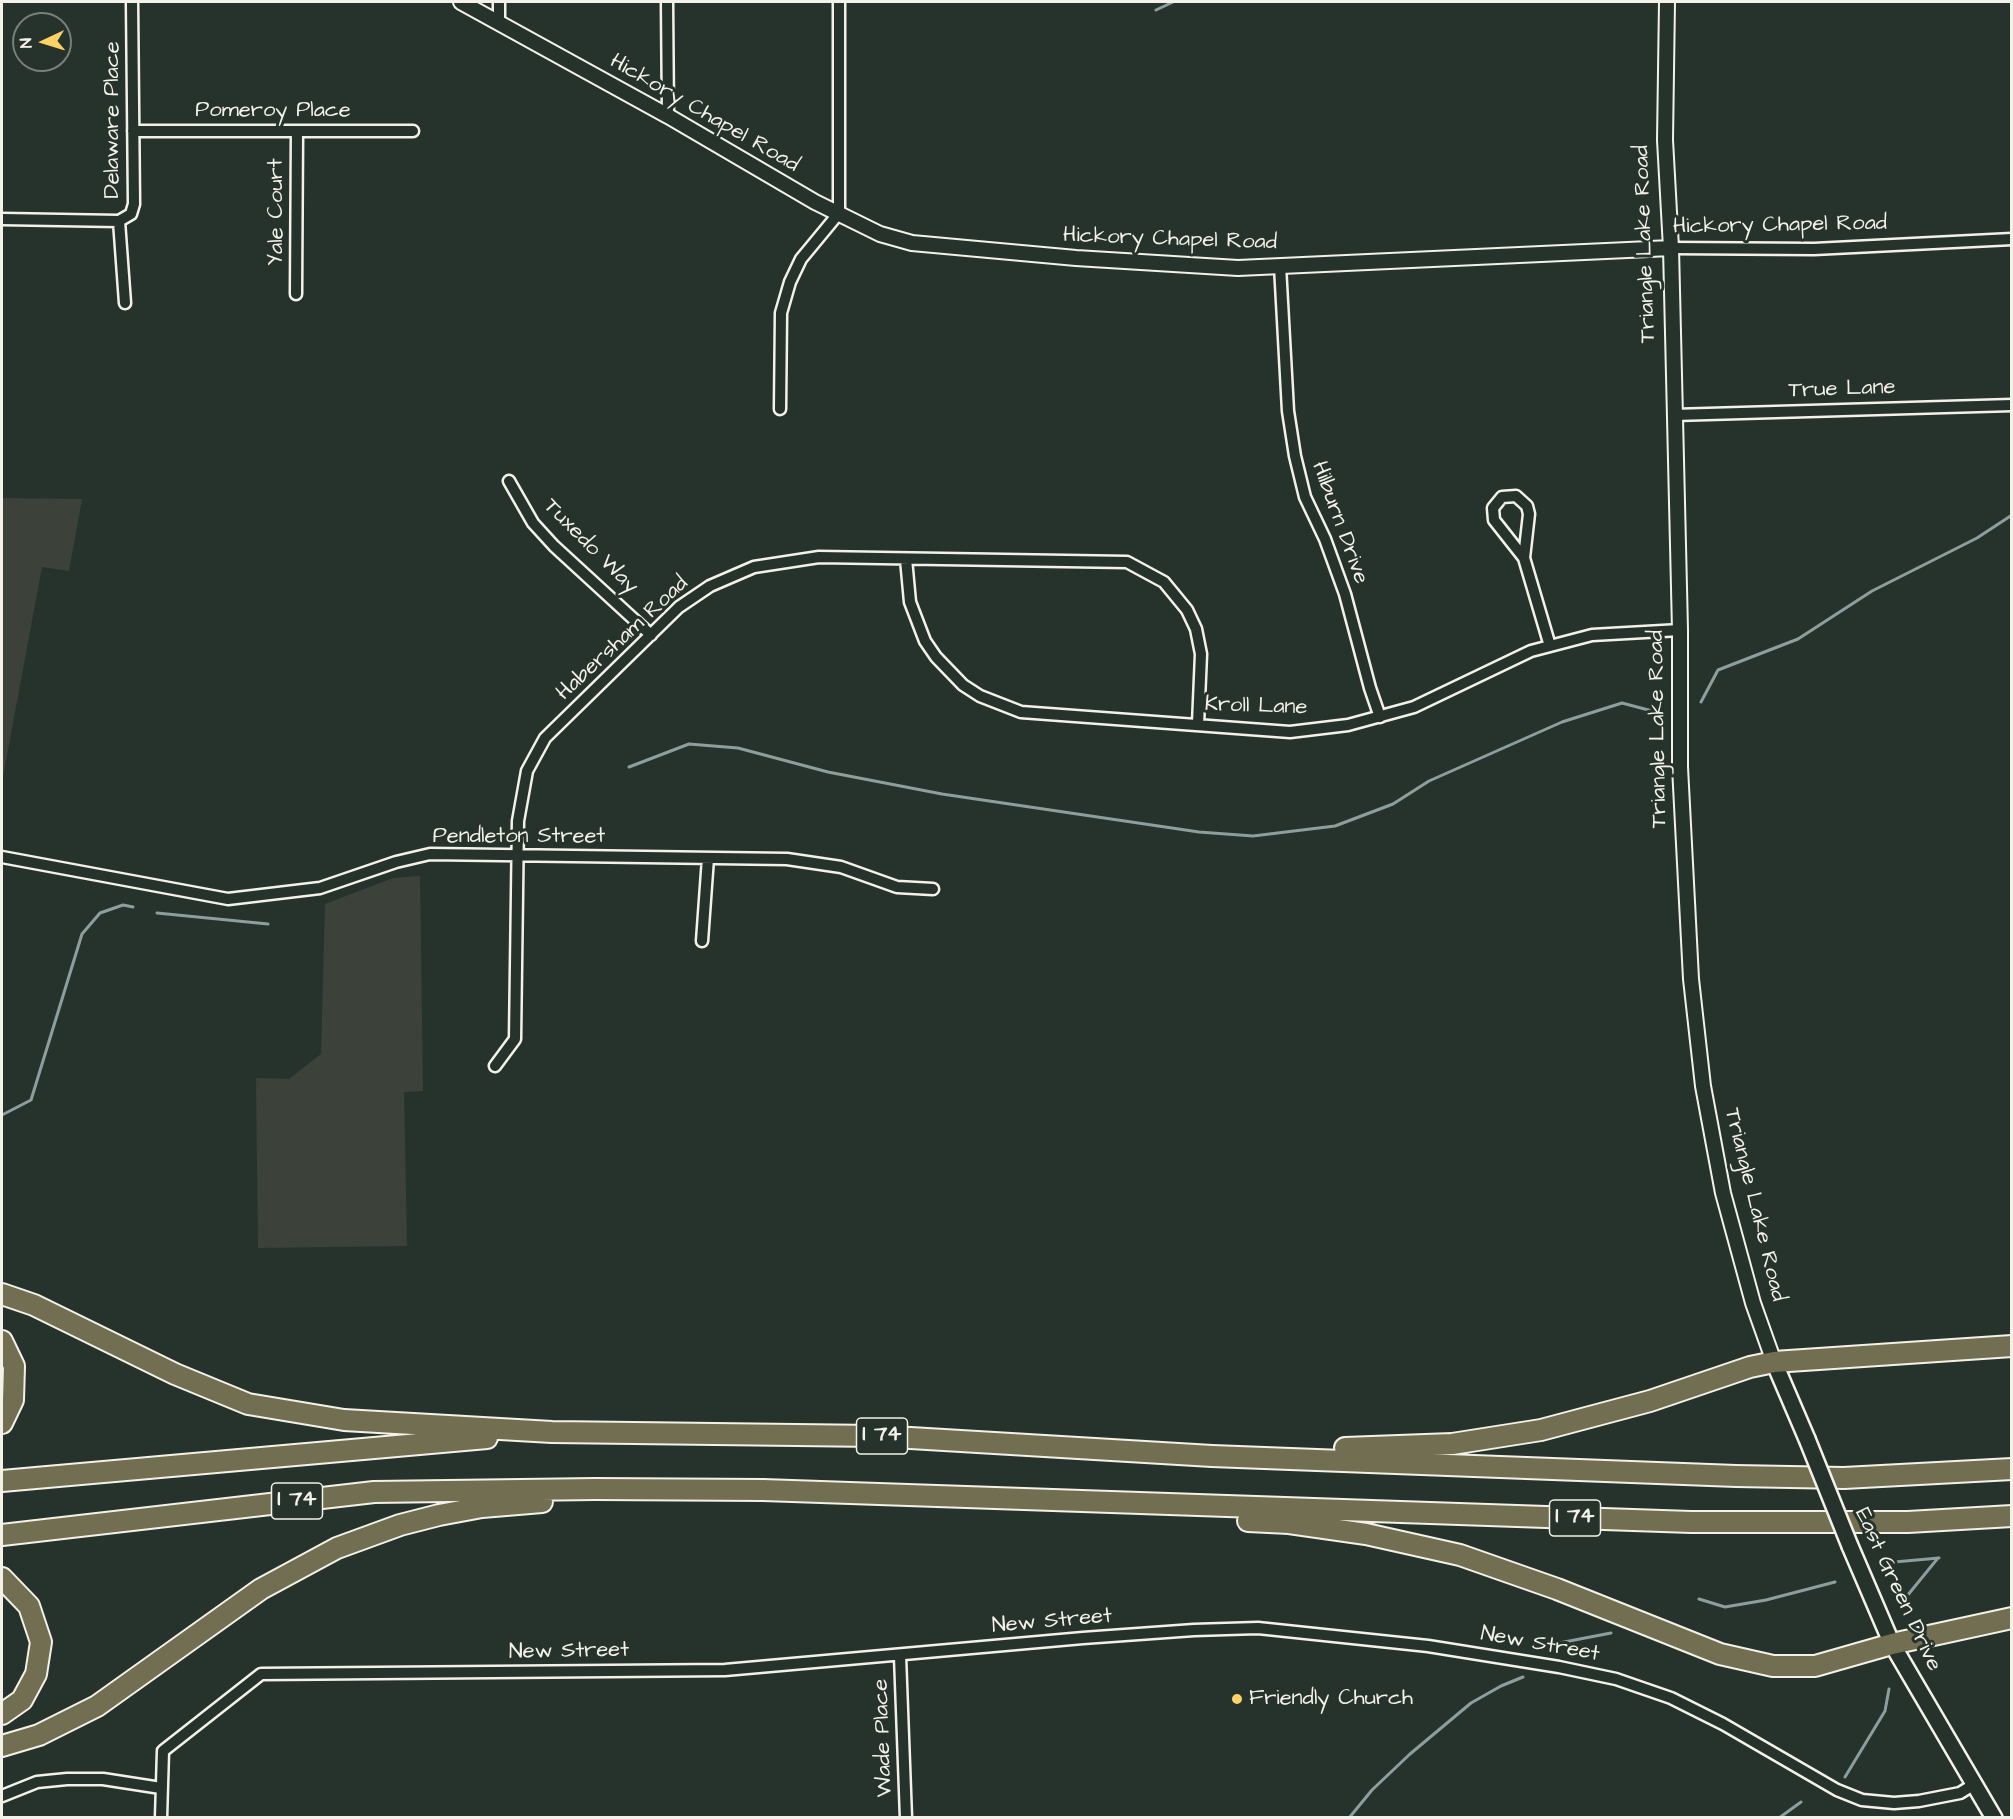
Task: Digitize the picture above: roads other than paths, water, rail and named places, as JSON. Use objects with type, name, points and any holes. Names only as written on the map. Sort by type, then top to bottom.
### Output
[{"type":"highway","points":[[2,1294],[34,1305],[175,1374],[248,1404],[344,1420],[552,1432]]},
{"type":"highway","points":[[2,1341],[14,1366],[14,1400],[2,1423]]},
{"type":"highway","points":[[1212,1456],[1251,1446],[1370,1449],[1495,1438],[1578,1421],[1650,1401],[1750,1366],[1774,1362],[2012,1346]]},
{"type":"highway","name":"I 74","points":[[2,1481],[552,1432],[877,1436],[1212,1456],[1725,1475],[1844,1478],[1927,1476],[2012,1470]]},
{"type":"highway","points":[[1927,1476],[1969,1464],[2012,1460]]},
{"type":"highway","points":[[2,1746],[39,1735],[97,1706],[261,1589],[337,1548],[400,1525],[439,1515],[482,1507],[560,1502],[595,1489]]},
{"type":"highway","name":"I 74","points":[[2,1535],[374,1492],[595,1489],[763,1490],[1690,1522],[1908,1522],[2012,1516]]},
{"type":"highway","points":[[1139,1504],[1184,1518],[1324,1527],[1460,1555],[1557,1590],[1680,1640],[1750,1662],[1773,1666],[1815,1666],[1892,1644],[2012,1618]]},
{"type":"highway","points":[[2,1578],[29,1606],[40,1642],[36,1674],[22,1700],[2,1714]]},
{"type":"main road","name":"Triangle Lake Road","points":[[1774,1362],[1807,1439]]},
{"type":"main road","name":"East Green Drive","points":[[1807,1439],[1892,1644],[1994,1818]]},
{"type":"street","name":"Delaware Place","points":[[125,303],[118,221],[130,214],[134,204],[132,2]]},
{"type":"street","name":"Hickory Chapel Road","points":[[461,2],[499,21],[839,213],[880,234],[936,246],[1203,266],[1280,267],[1671,248],[1814,249],[2012,239]]},
{"type":"street","points":[[499,2],[499,21]]},
{"type":"street","points":[[667,2],[668,116]]},
{"type":"street","points":[[780,409],[781,313],[790,282],[801,260],[839,213],[839,2]]},
{"type":"street","name":"Triangle Lake Road","points":[[1667,2],[1665,140],[1671,248],[1680,630],[1680,767],[1684,882],[1691,979],[1703,1086],[1723,1193],[1753,1302],[1774,1362]]},
{"type":"street","name":"Pomeroy Place","points":[[133,131],[413,131]]},
{"type":"street","name":"Yale Court","points":[[297,131],[297,294]]},
{"type":"street","points":[[2,219],[118,221]]},
{"type":"street","name":"Hilburn Drive","points":[[1280,267],[1288,411],[1295,456],[1305,497],[1325,539],[1345,594],[1380,717]]},
{"type":"street","name":"True Lane","points":[[1674,415],[2012,405]]},
{"type":"street","name":"Tuxedo Way","points":[[508,481],[540,531],[651,635]]},
{"type":"street","points":[[1524,558],[1529,513],[1527,506],[1516,496],[1502,497],[1493,508],[1494,520],[1524,558],[1551,646]]},
{"type":"street","name":"Habersham Road","points":[[495,1066],[515,1039],[519,820],[527,771],[545,738],[679,607],[710,586],[754,567],[819,557],[1127,562],[1148,571],[1176,595],[1196,629],[1201,654],[1198,724]]},
{"type":"street","name":"Kroll Lane","points":[[906,559],[910,602],[925,641],[948,672],[980,696],[1021,712],[1290,732],[1348,725],[1414,707],[1501,664],[1551,646],[1592,635],[1680,630]]},
{"type":"street","name":"Pendleton Street","points":[[2,857],[228,899],[320,888],[396,862],[430,854],[787,859],[841,867],[897,887],[933,889]]},
{"type":"street","points":[[702,941],[708,858]]},
{"type":"street","name":"New Street","points":[[161,1818],[163,1751],[261,1674],[725,1670],[1194,1630],[1258,1629],[1345,1635],[1537,1663],[1616,1679],[1671,1698],[1723,1724],[1837,1791],[1862,1800],[1894,1803],[1919,1801],[1960,1793],[1973,1785]]},
{"type":"street","name":"Wade Place","points":[[900,1656],[906,1818]]},
{"type":"street","points":[[2,1796],[37,1782],[67,1779],[103,1779],[161,1788]]},
{"type":"waterway","points":[[1156,10],[1173,2]]},
{"type":"waterway","points":[[1701,702],[1718,670],[1798,639],[1872,591],[1977,538],[2012,515]]},
{"type":"waterway","points":[[629,767],[689,744],[738,748],[828,772],[942,794],[1199,832],[1253,836],[1335,826],[1393,804],[1429,781],[1562,722],[1622,703],[1656,712]]},
{"type":"waterway","points":[[2,1115],[31,1100],[82,934],[100,913],[123,905],[133,907]]},
{"type":"waterway","points":[[157,913],[268,924]]},
{"type":"waterway","points":[[1907,1596],[1938,1558]]},
{"type":"waterway","points":[[1883,1563],[1939,1558]]},
{"type":"waterway","points":[[1699,1599],[1725,1607],[1766,1600],[1835,1582]]},
{"type":"waterway","points":[[1552,1647],[1559,1643],[1611,1633]]},
{"type":"waterway","points":[[1349,1818],[1372,1790],[1410,1754],[1471,1703],[1523,1677]]},
{"type":"waterway","points":[[1845,1777],[1885,1711],[1889,1689]]},
{"type":"waterway","points":[[1779,1818],[1801,1802]]},
{"type":"place","name":"Friendly Church","points":[[1237,1699]]}]
